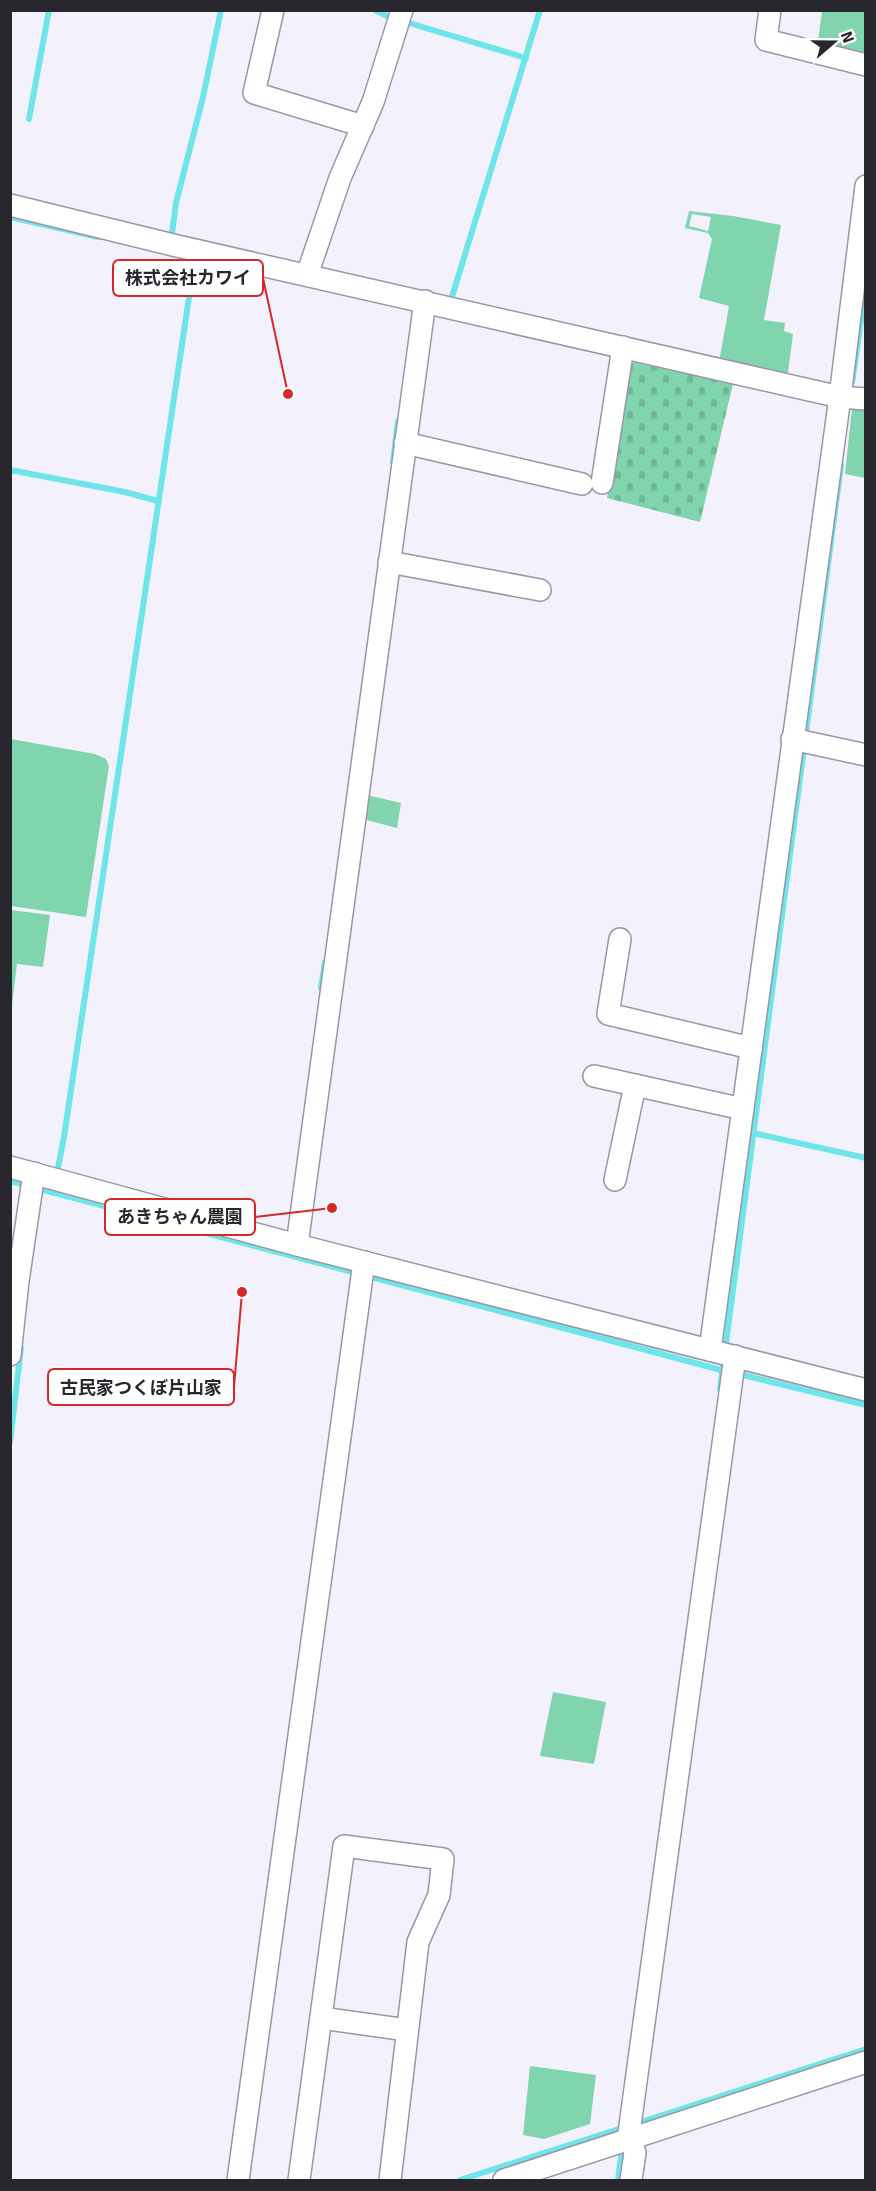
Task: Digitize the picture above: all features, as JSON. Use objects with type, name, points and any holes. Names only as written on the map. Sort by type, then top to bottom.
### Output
[{"type":"street","points":[[273,10],[254,93],[363,126]]},
{"type":"street","points":[[770,10],[766,40],[866,64]]},
{"type":"street","points":[[307,275],[340,178],[373,102],[400,16]]},
{"type":"street","points":[[631,2181],[635,2153],[630,2129],[727,1360],[742,1109],[852,398],[866,186]]},
{"type":"street","points":[[10,205],[307,275],[424,306],[623,346],[852,398]]},
{"type":"street","points":[[297,1245],[424,306]]},
{"type":"street","points":[[405,443],[592,483],[623,346]]},
{"type":"street","points":[[389,562],[540,590]]},
{"type":"street","points":[[800,741],[866,755]]},
{"type":"street","points":[[620,939],[608,1014],[751,1048]]},
{"type":"street","points":[[594,1076],[742,1109]]},
{"type":"street","points":[[615,1180],[635,1085]]},
{"type":"street","points":[[10,1167],[42,1181],[297,1245],[363,1271],[727,1360],[866,1390]]},
{"type":"street","points":[[10,1354],[18,1281],[42,1181]]},
{"type":"street","points":[[238,2181],[363,1271]]},
{"type":"street","points":[[299,2181],[344,1846],[443,1859],[439,1895],[418,1942],[390,2181]]},
{"type":"street","points":[[321,2018],[407,2030]]},
{"type":"street","points":[[504,2181],[630,2129],[866,2062]]},
{"type":"green space","points":[[822,11],[865,11],[865,59],[817,48]]},
{"type":"green space","points":[[689,211],[781,225],[764,320],[785,323],[784,331],[793,334],[787,380],[719,362],[729,306],[699,298],[712,239],[708,233],[685,228]],"holes":[[[692,214],[711,217],[708,231],[689,226]]]},
{"type":"green space","points":[[627,361],[733,384],[700,522],[607,498]]},
{"type":"green space","points":[[865,404],[865,478],[845,474],[852,408]]},
{"type":"green space","points":[[11,739],[95,754],[106,759],[109,766],[86,917],[11,906]]},
{"type":"green space","points":[[363,794],[401,803],[397,828],[359,818]]},
{"type":"green space","points":[[11,910],[50,915],[43,967],[17,964],[11,1014]]},
{"type":"green space","points":[[553,1692],[606,1702],[594,1764],[540,1756]]},
{"type":"green space","points":[[530,2066],[596,2075],[590,2124],[544,2139],[523,2135]]},
{"type":"waterway","points":[[29,119],[49,10]]},
{"type":"waterway","points":[[171,241],[176,203],[203,97],[221,10]]},
{"type":"waterway","points":[[375,10],[389,17],[526,58]]},
{"type":"waterway","points":[[451,300],[540,10]]},
{"type":"waterway","points":[[10,217],[98,237]]},
{"type":"waterway","points":[[53,1193],[64,1137],[195,257]]},
{"type":"waterway","points":[[852,383],[866,286]]},
{"type":"waterway","points":[[393,462],[398,421]]},
{"type":"waterway","points":[[720,1389],[841,465]]},
{"type":"waterway","points":[[10,470],[125,492],[158,501]]},
{"type":"waterway","points":[[321,988],[325,962]]},
{"type":"waterway","points":[[753,1133],[866,1158]]},
{"type":"waterway","points":[[10,1181],[725,1371]]},
{"type":"waterway","points":[[10,1442],[21,1348]]},
{"type":"waterway","points":[[735,1373],[866,1405]]},
{"type":"waterway","points":[[635,2124],[866,2049]]},
{"type":"waterway","points":[[460,2180],[625,2127]]},
{"type":"waterway","points":[[618,2180],[621,2156]]},
{"type":"place","name":"株式会社カワイ","points":[[288,394]]},
{"type":"place","name":"あきちゃん農園","points":[[332,1208]]},
{"type":"place","name":"古民家つくぼ片山家","points":[[242,1292]]}]
